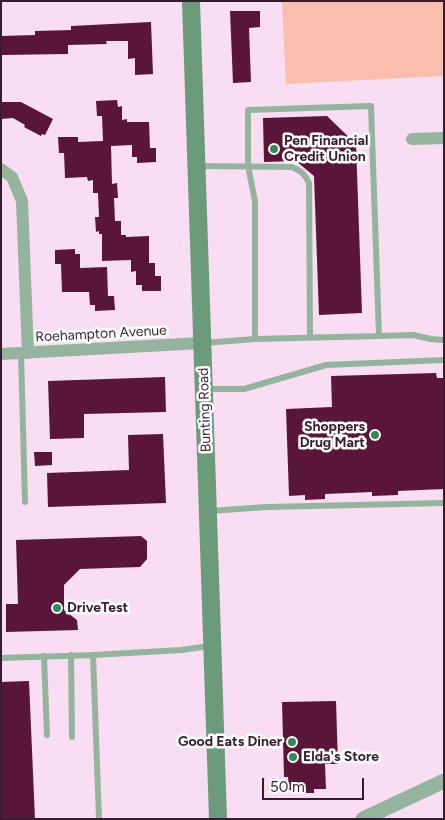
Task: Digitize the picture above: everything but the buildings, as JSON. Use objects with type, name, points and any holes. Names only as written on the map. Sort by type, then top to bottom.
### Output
[{"type":"main road","name":"Bunting Road","points":[[191,1],[208,512],[221,814]]},
{"type":"street","points":[[412,139],[444,138]]},
{"type":"street","points":[[1,169],[12,177],[22,201],[24,353]]},
{"type":"street","name":"Roehampton Avenue","points":[[1,354],[202,343]]},
{"type":"street","points":[[363,819],[444,781]]},
{"type":"lane","points":[[255,339],[255,201],[248,166],[248,110],[371,106],[379,336]]},
{"type":"lane","points":[[197,166],[292,167],[302,171],[309,184],[310,338]]},
{"type":"lane","points":[[202,343],[255,339],[413,335],[444,340]]},
{"type":"lane","points":[[24,353],[25,502]]},
{"type":"lane","points":[[204,390],[244,389],[326,365],[444,360]]},
{"type":"lane","points":[[208,512],[268,507],[444,504]]},
{"type":"lane","points":[[1,658],[181,650],[213,645]]},
{"type":"lane","points":[[71,655],[72,737]]},
{"type":"lane","points":[[93,655],[99,819]]},
{"type":"lane","points":[[44,656],[47,735]]},
{"type":"shaded area","points":[[282,1],[444,1],[444,76],[286,84]]},
{"type":"place","name":"Pen Financial Credit Union","points":[[274,149]]},
{"type":"place","name":"Shoppers Drug Mart","points":[[375,435]]},
{"type":"place","name":"DriveTest","points":[[57,608]]},
{"type":"place","name":"Good Eats Diner","points":[[292,742]]},
{"type":"place","name":"Elda's Store","points":[[293,757]]}]
